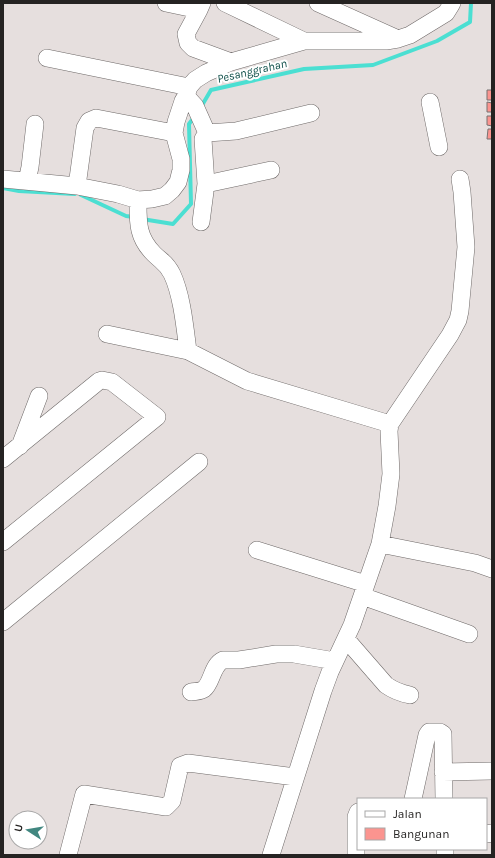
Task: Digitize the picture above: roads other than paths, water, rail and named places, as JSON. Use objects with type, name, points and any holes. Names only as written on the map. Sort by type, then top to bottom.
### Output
[{"type":"street","points":[[166,3],[201,6],[186,34],[188,43],[193,48],[231,62]]},
{"type":"street","points":[[225,3],[304,41]]},
{"type":"street","points":[[318,3],[398,39]]},
{"type":"street","points":[[138,206],[152,199],[165,196],[178,182],[181,170],[181,158],[174,133],[183,102],[190,96],[195,80],[206,73],[231,62],[304,41],[386,41],[398,39],[410,35],[446,13],[450,4]]},
{"type":"street","points":[[47,58],[190,96],[208,133]]},
{"type":"street","points":[[430,102],[439,147]]},
{"type":"street","points":[[201,222],[206,184],[203,139],[208,133],[236,131],[311,113]]},
{"type":"street","points":[[77,186],[85,128],[89,121],[96,118],[174,133]]},
{"type":"street","points":[[27,181],[35,124]]},
{"type":"street","points":[[206,184],[271,170]]},
{"type":"street","points":[[271,855],[323,691],[346,639],[380,544],[391,474],[388,438],[390,424],[443,346],[458,320],[466,247],[460,178]]},
{"type":"street","points":[[3,179],[77,186],[118,194],[138,206]]},
{"type":"street","points":[[138,206],[139,231],[145,243],[154,254],[167,264],[172,275],[182,309],[188,351]]},
{"type":"street","points":[[107,334],[188,351],[247,381],[390,424]]},
{"type":"street","points":[[3,459],[102,380],[112,382],[157,417],[3,542]]},
{"type":"street","points":[[20,446],[39,396]]},
{"type":"street","points":[[3,622],[199,462]]},
{"type":"street","points":[[380,544],[475,563],[492,570]]},
{"type":"street","points":[[257,550],[364,590],[469,634]]},
{"type":"street","points":[[346,639],[386,685],[393,690],[410,695]]},
{"type":"street","points":[[191,692],[205,689],[217,665],[223,660],[239,660],[276,654],[294,654],[335,662]]},
{"type":"street","points":[[413,798],[427,735],[429,732],[440,732],[443,734],[444,798]]},
{"type":"street","points":[[68,855],[84,794],[166,807],[172,801],[180,766],[188,763],[295,777]]},
{"type":"street","points":[[443,772],[492,771]]},
{"type":"street","points":[[356,855],[357,814]]},
{"type":"waterway","name":"Pesanggrahan","points":[[201,107],[211,90],[304,69],[373,65],[437,41],[470,22],[471,3]]},
{"type":"waterway","name":"Pesanggrahan","points":[[142,219],[173,224],[191,204],[189,124],[195,116]]},
{"type":"waterway","name":"Pesanggrahan","points":[[3,188],[19,191],[75,194]]},
{"type":"waterway","name":"Pesanggrahan","points":[[81,195],[126,216],[134,217]]}]
